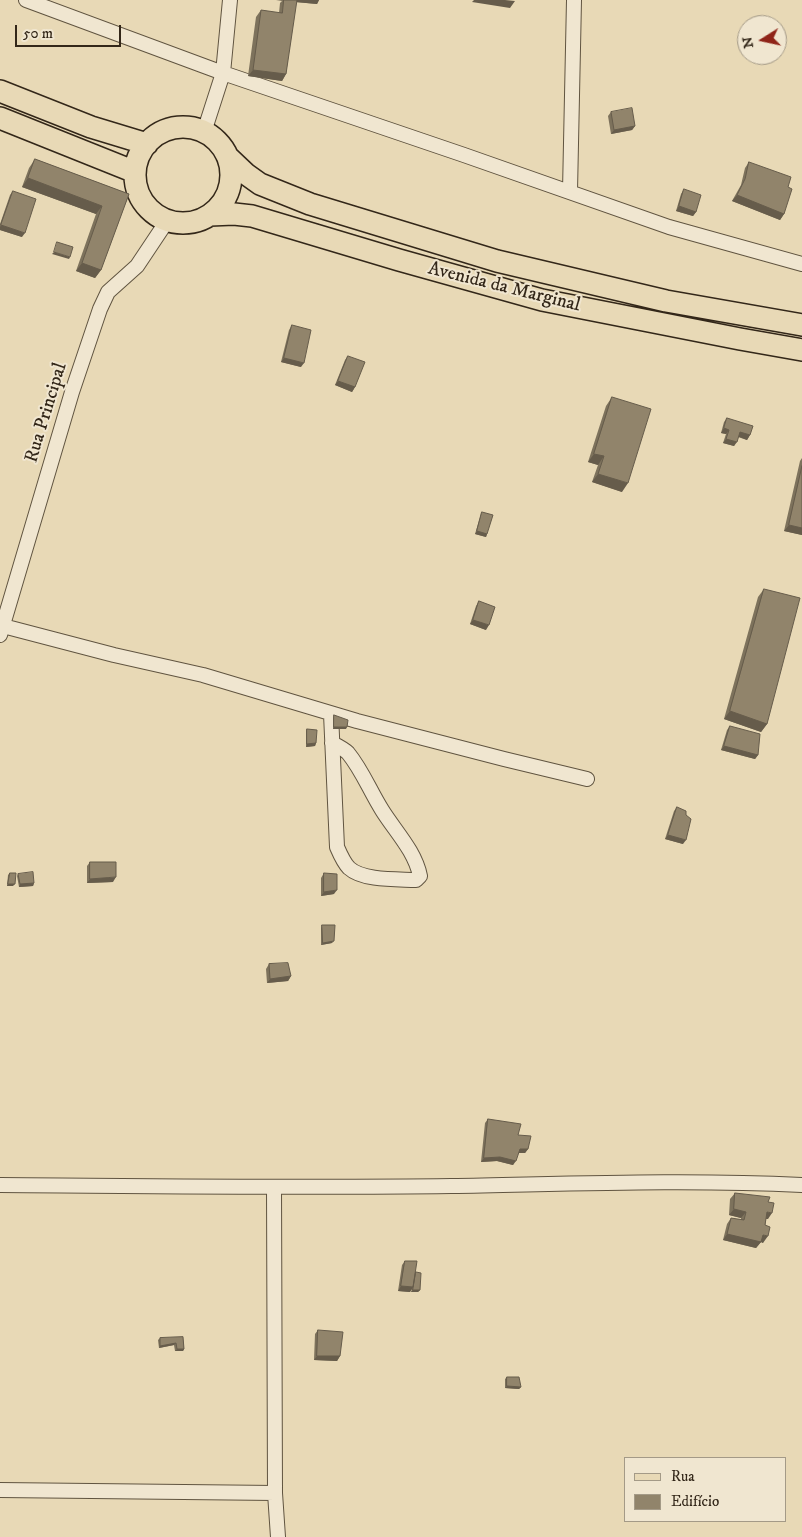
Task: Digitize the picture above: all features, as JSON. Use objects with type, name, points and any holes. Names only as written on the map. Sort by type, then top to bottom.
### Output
[{"type":"main road","points":[[0,92],[91,127],[147,144]]},
{"type":"main road","points":[[0,118],[135,172]]},
{"type":"main road","points":[[173,128],[189,128],[204,132],[217,142],[227,156],[231,172],[229,188],[222,203],[210,215],[197,222],[181,224],[156,215],[146,207],[136,185],[135,172],[139,157],[147,144],[159,134],[173,128]]},
{"type":"main road","name":"Avenida da Marginal","points":[[227,156],[260,184],[310,204],[488,259],[666,300],[802,325]]},
{"type":"main road","name":"Avenida da Marginal","points":[[210,215],[234,214],[252,216],[398,260],[542,300],[730,338],[802,350]]},
{"type":"street","points":[[26,0],[223,73],[669,226],[802,264]]},
{"type":"street","points":[[204,132],[223,73],[230,0]]},
{"type":"street","points":[[570,191],[574,0]]},
{"type":"street","name":"Rua Principal","points":[[1,630],[72,392],[100,309],[108,292],[137,266],[166,220]]},
{"type":"street","points":[[1,630],[203,675],[331,714],[504,760],[587,779]]},
{"type":"street","points":[[331,714],[332,742],[337,848],[342,858],[349,868],[360,875],[416,880],[420,876],[412,854],[382,810],[353,760],[346,751],[332,742]]},
{"type":"street","points":[[0,1185],[462,1186],[661,1181],[802,1185]]},
{"type":"street","points":[[274,1187],[275,1493],[278,1537]]},
{"type":"street","points":[[0,1490],[275,1493]]},
{"type":"building","points":[[284,0],[297,0],[286,74],[253,70],[261,10],[282,13]]},
{"type":"building","points":[[632,108],[635,126],[614,130],[611,112]]},
{"type":"building","points":[[35,159],[129,194],[101,270],[82,263],[102,206],[28,178]]},
{"type":"building","points":[[749,162],[791,177],[788,187],[792,189],[784,214],[737,195],[745,179]]},
{"type":"building","points":[[684,189],[701,195],[696,212],[679,206]]},
{"type":"building","points":[[13,191],[36,199],[25,233],[1,225]]},
{"type":"building","points":[[57,242],[73,247],[70,257],[54,252]]},
{"type":"building","points":[[292,325],[311,330],[304,363],[284,358]]},
{"type":"building","points":[[348,356],[365,362],[355,387],[338,381]]},
{"type":"building","points":[[612,397],[651,409],[628,483],[598,474],[604,456],[594,454]]},
{"type":"building","points":[[727,418],[753,426],[750,435],[740,432],[737,442],[726,439],[729,430],[724,428]]},
{"type":"building","points":[[802,466],[802,528],[789,525]]},
{"type":"building","points":[[482,512],[493,515],[487,534],[477,531]]},
{"type":"building","points":[[764,589],[800,598],[767,724],[730,711]]},
{"type":"building","points":[[479,601],[495,607],[489,625],[473,620]]},
{"type":"building","points":[[334,715],[348,720],[347,727],[334,727]]},
{"type":"building","points":[[730,726],[760,734],[758,755],[724,746]]},
{"type":"building","points":[[307,729],[317,730],[316,743],[307,744]]},
{"type":"building","points":[[677,807],[686,811],[686,815],[691,819],[686,840],[668,835]]},
{"type":"building","points":[[90,862],[116,862],[116,877],[90,879]]},
{"type":"building","points":[[33,872],[34,883],[20,884],[18,874]]},
{"type":"building","points":[[10,873],[16,873],[15,884],[8,884]]},
{"type":"building","points":[[324,873],[337,874],[337,890],[324,892]]},
{"type":"building","points":[[322,925],[335,925],[334,941],[323,943]]},
{"type":"building","points":[[288,963],[291,976],[270,979],[269,964]]},
{"type":"building","points":[[488,1119],[521,1124],[518,1135],[531,1136],[528,1149],[520,1149],[516,1161],[500,1157],[484,1158]]},
{"type":"building","points":[[735,1193],[770,1197],[768,1202],[774,1203],[772,1213],[767,1212],[765,1225],[770,1227],[768,1236],[763,1235],[761,1242],[727,1234],[731,1218],[744,1220],[746,1212],[734,1209]]},
{"type":"building","points":[[405,1261],[417,1261],[413,1287],[401,1286]]},
{"type":"building","points":[[416,1272],[421,1273],[420,1290],[413,1290]]},
{"type":"building","points":[[318,1330],[343,1332],[340,1356],[317,1356]]},
{"type":"building","points":[[183,1337],[184,1349],[177,1349],[176,1343],[160,1346],[160,1338]]},
{"type":"building","points":[[507,1377],[519,1377],[521,1387],[507,1386]]}]
